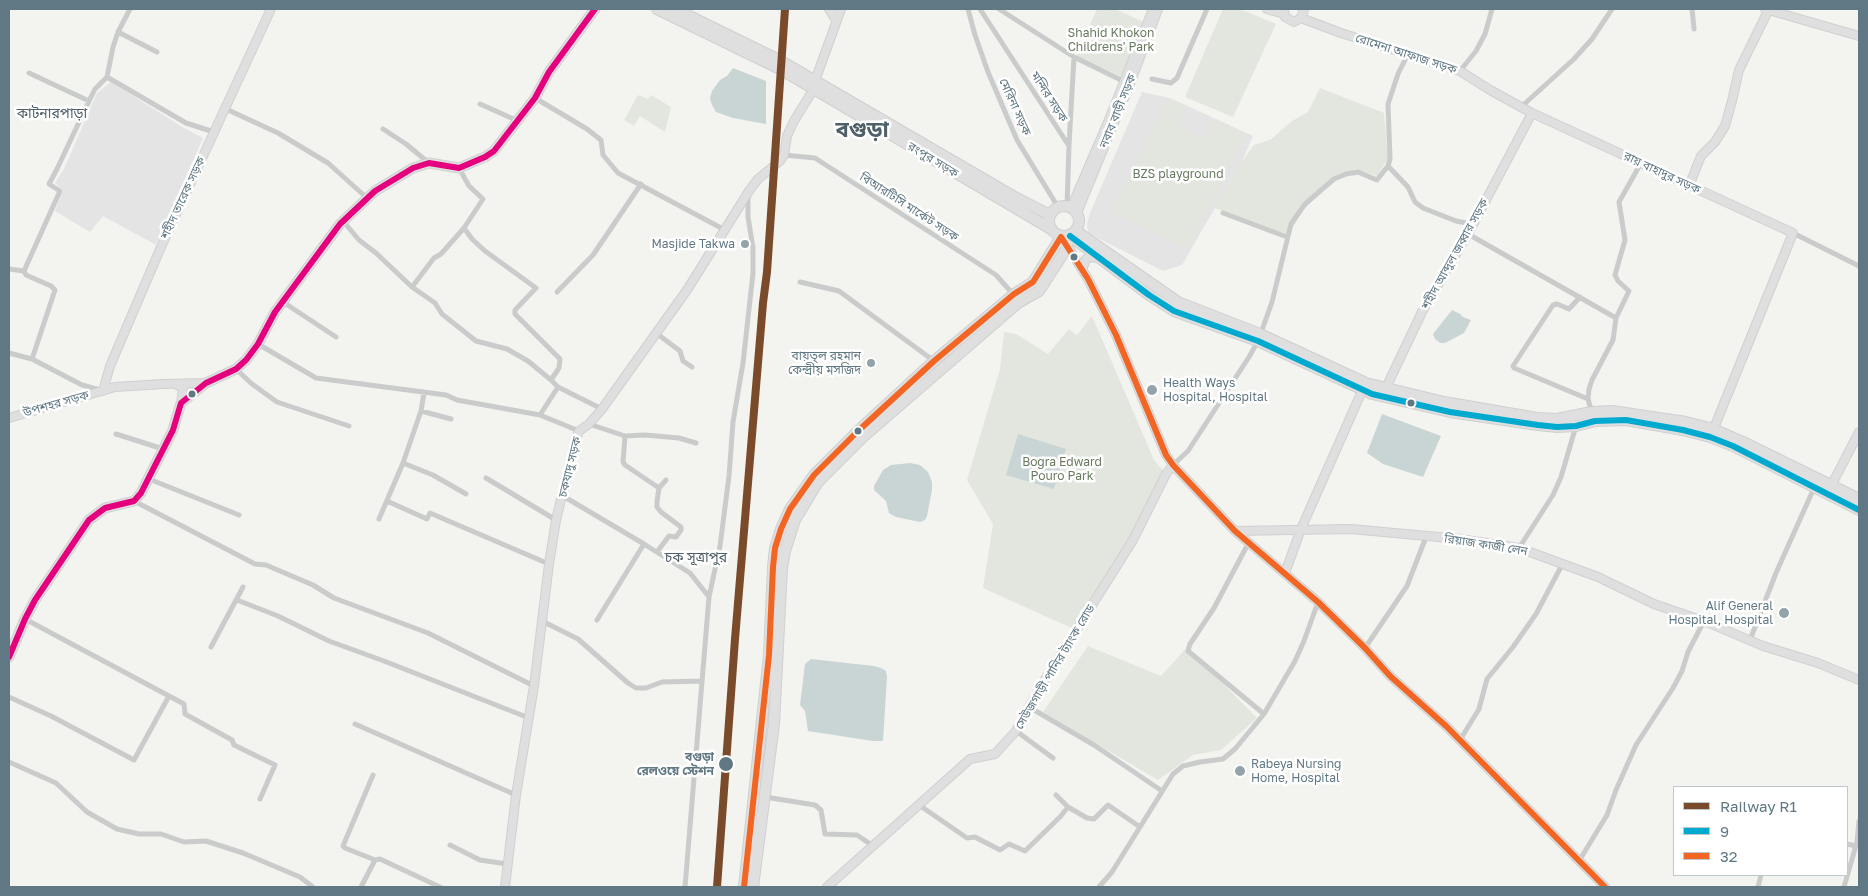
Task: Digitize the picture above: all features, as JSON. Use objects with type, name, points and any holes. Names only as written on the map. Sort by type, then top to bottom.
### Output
[{"type":"highway","name":"রংপুর সড়ক","points":[[656,9],[814,85],[1013,196],[1064,210]]},
{"type":"highway","name":"রংপুর সড়ক","points":[[674,9],[781,61],[814,85],[1051,229]]},
{"type":"highway","points":[[744,887],[777,568],[795,520],[818,482],[862,437],[961,345],[1002,311],[1039,291],[1069,237],[1079,222],[1064,210],[1049,220],[1051,229],[1057,235],[1069,237],[1178,302],[1384,392],[1436,410],[1557,427],[1576,426],[1594,417]]},
{"type":"highway","points":[[1002,311],[1014,294],[1033,282],[1069,237]]},
{"type":"highway","points":[[1069,237],[1174,311],[1259,337],[1362,390],[1384,392],[1537,418],[1594,417],[1712,433],[1743,442],[1830,490],[1859,510]]},
{"type":"highway","points":[[753,887],[774,724],[777,568],[775,548],[787,516],[800,493],[814,475],[857,432],[934,361],[961,345]]},
{"type":"highway","points":[[1712,433],[1814,488],[1830,490],[1859,499]]},
{"type":"main road","points":[[9,657],[35,600],[89,520],[105,508],[134,501],[141,493],[172,430],[181,403],[206,383],[236,369],[258,344],[309,264],[343,222],[375,191],[413,168],[429,164],[459,168],[494,151],[518,122],[535,98],[549,72],[595,9]]},
{"type":"street","points":[[24,271],[60,191],[49,184],[58,169],[89,101],[96,89],[107,77],[118,32],[130,9]]},
{"type":"street","name":"শহীদ তারেক সড়ক","points":[[103,391],[110,366],[271,9]]},
{"type":"street","points":[[829,9],[836,20]]},
{"type":"street","points":[[784,154],[787,136],[814,85],[840,9]]},
{"type":"street","name":"মেরিনা সড়ক","points":[[968,9],[988,72],[1017,140],[1064,210]]},
{"type":"street","name":"মন্দির সড়ক","points":[[980,9],[1069,146]]},
{"type":"street","points":[[999,9],[1074,57],[1127,83]]},
{"type":"street","name":"নবাব বাড়ী সড়ক","points":[[1127,83],[1153,9]]},
{"type":"street","name":"নবাব বাড়ী সড়ক","points":[[1064,210],[1127,83],[1158,9]]},
{"type":"street","points":[[1152,79],[1172,83],[1177,78],[1207,9]]},
{"type":"street","points":[[1267,9],[1284,11]]},
{"type":"street","points":[[1302,18],[1304,9]]},
{"type":"street","points":[[1460,71],[1476,51],[1485,34],[1492,9]]},
{"type":"street","points":[[1520,107],[1574,59],[1592,40],[1612,9]]},
{"type":"street","points":[[1692,9],[1694,29]]},
{"type":"street","points":[[1689,186],[1701,156],[1715,142],[1725,126],[1738,70],[1767,9],[1859,36]]},
{"type":"street","name":"রোমেনা আফাজ সড়ক","points":[[1284,11],[1290,21],[1297,21],[1302,18],[1341,33],[1460,71],[1532,113]]},
{"type":"street","points":[[118,32],[157,52]]},
{"type":"street","points":[[1173,465],[1188,451],[1249,357],[1259,337],[1272,302],[1291,224],[1305,204],[1334,179],[1358,172],[1377,180],[1388,166],[1390,159],[1388,104],[1398,74],[1408,53]]},
{"type":"street","points":[[1064,210],[1074,57]]},
{"type":"street","points":[[29,73],[89,101]]},
{"type":"street","points":[[107,77],[186,123],[214,132]]},
{"type":"street","points":[[535,98],[587,129],[601,140],[603,154],[618,173],[725,230]]},
{"type":"street","points":[[480,104],[518,122]]},
{"type":"street","points":[[226,109],[278,133],[328,163],[366,198]]},
{"type":"street","name":"রায় বাহাদুর সড়ক","points":[[1532,113],[1793,233]]},
{"type":"street","name":"শহীদ আব্দুল জব্বার সড়ক","points":[[1384,392],[1422,312],[1468,234],[1532,113]]},
{"type":"street","points":[[383,129],[406,144],[429,164]]},
{"type":"street","name":"চকযাদু সড়ক","points":[[505,887],[516,795],[534,686],[548,564],[556,520],[576,438],[579,431],[589,424],[602,408],[688,290],[748,191],[784,154]]},
{"type":"street","name":"বিআরটিসি মার্কেট সড়ক","points":[[784,154],[815,158],[996,275],[1014,294]]},
{"type":"street","points":[[1594,417],[1588,399],[1592,380],[1613,340],[1616,318],[1629,291],[1615,276],[1625,240],[1619,202],[1641,163]]},
{"type":"street","points":[[1388,166],[1408,186],[1415,202],[1423,208],[1456,221],[1472,224]]},
{"type":"street","points":[[412,287],[434,258],[441,254],[464,228],[483,199],[469,186],[459,168]]},
{"type":"street","points":[[556,292],[593,255],[641,184]]},
{"type":"street","points":[[685,887],[709,597],[720,546],[729,476],[733,422],[753,273],[753,248],[748,217],[748,191]]},
{"type":"street","points":[[1223,213],[1287,237]]},
{"type":"street","points":[[343,222],[359,240],[376,253],[412,287],[435,303],[442,314],[476,340],[507,349],[528,361],[558,387],[602,408]]},
{"type":"street","points":[[464,228],[485,251],[536,288],[515,310],[515,314],[560,359],[559,368],[551,380]]},
{"type":"street","points":[[1712,433],[1793,233],[1859,266]]},
{"type":"street","points":[[1468,234],[1616,318]]},
{"type":"street","points":[[1069,237],[1082,270],[1116,336],[1166,455],[1173,465],[1248,544],[1318,602],[1365,648],[1390,676],[1460,740],[1605,887]]},
{"type":"street","points":[[1082,270],[1086,259],[1098,258]]},
{"type":"street","points":[[9,269],[24,271],[26,275],[51,286],[55,290],[32,359]]},
{"type":"street","points":[[800,282],[839,291],[934,361]]},
{"type":"street","points":[[1580,298],[1569,309],[1557,304],[1553,305],[1513,366],[1588,399]]},
{"type":"street","points":[[283,302],[336,336]]},
{"type":"street","points":[[656,333],[680,351],[684,361],[692,367]]},
{"type":"street","points":[[258,344],[316,378],[446,395],[458,400],[540,415],[579,431]]},
{"type":"street","points":[[9,353],[32,359],[82,385],[103,391]]},
{"type":"street","points":[[236,369],[252,384],[277,402],[349,426]]},
{"type":"street","name":"উপশহর সড়ক","points":[[9,418],[115,388],[206,383]]},
{"type":"street","points":[[176,384],[183,390],[181,403]]},
{"type":"street","points":[[540,415],[558,387]]},
{"type":"street","points":[[1285,573],[1301,529],[1362,390]]},
{"type":"street","points":[[379,519],[404,463],[421,411],[424,393]]},
{"type":"street","points":[[421,411],[451,419]]},
{"type":"street","points":[[589,424],[625,436],[645,435],[679,438],[696,443]]},
{"type":"street","points":[[1519,548],[1553,495],[1561,477],[1576,426]]},
{"type":"street","points":[[1830,490],[1859,432]]},
{"type":"street","points":[[116,434],[163,449]]},
{"type":"street","points":[[625,436],[623,462],[659,488]]},
{"type":"street","points":[[404,463],[433,475],[466,494]]},
{"type":"street","name":"সেউজগাড়ী পানির ট্যাংক রোড","points":[[827,887],[970,759],[995,754],[1016,731],[1133,540],[1166,474],[1173,465]]},
{"type":"street","points":[[486,478],[556,520]]},
{"type":"street","points":[[149,479],[239,515]]},
{"type":"street","points":[[657,552],[669,536],[676,537],[681,527],[657,507],[659,488],[666,480]]},
{"type":"street","points":[[1750,640],[1776,574],[1814,488]]},
{"type":"street","points":[[562,496],[690,573],[709,597]]},
{"type":"street","points":[[134,501],[255,564],[266,565],[313,585],[334,598],[428,633],[534,686]]},
{"type":"street","points":[[387,501],[426,519],[430,513],[548,564]]},
{"type":"street","name":"রিয়াজ কাজী লেন","points":[[1235,531],[1351,529],[1460,539],[1519,548],[1598,577],[1654,604],[1859,680]]},
{"type":"street","points":[[1365,648],[1407,586],[1426,537]]},
{"type":"street","points":[[597,620],[644,544]]},
{"type":"street","points":[[1248,544],[1214,608],[1190,644],[1188,651],[1264,714]]},
{"type":"street","points":[[1460,740],[1479,709],[1488,680],[1536,614],[1563,563]]},
{"type":"street","points":[[211,647],[243,586]]},
{"type":"street","points":[[237,600],[278,616],[329,641],[384,660],[529,718]]},
{"type":"street","points":[[1099,887],[1112,872],[1173,774],[1183,766],[1223,759],[1235,749],[1264,714],[1295,661],[1318,602]]},
{"type":"street","points":[[25,619],[184,704],[185,714],[232,740],[234,745],[275,765],[260,799]]},
{"type":"street","points":[[542,621],[578,639],[636,688],[646,688],[662,682],[702,681]]},
{"type":"street","points":[[1579,861],[1607,815],[1636,745],[1673,688],[1682,671],[1688,652],[1704,621]]},
{"type":"street","points":[[9,697],[51,716],[134,760],[168,696]]},
{"type":"street","points":[[1029,707],[1094,745],[1162,791]]},
{"type":"street","points":[[355,724],[516,795]]},
{"type":"street","points":[[1016,731],[1054,758]]},
{"type":"street","points":[[9,762],[56,783],[87,812],[118,829],[139,834],[160,834],[184,842],[206,842],[243,853],[300,877],[313,887]]},
{"type":"street","points":[[373,775],[343,846],[375,860],[386,861],[440,887]]},
{"type":"street","points":[[1056,795],[1068,806],[1091,820],[1108,805],[1140,827]]},
{"type":"street","points":[[764,797],[815,805],[821,810],[825,834],[857,835],[873,846]]},
{"type":"street","points":[[918,805],[967,838],[975,837],[1000,850],[1009,844],[1025,851],[1060,817],[1068,806]]},
{"type":"street","points":[[1848,873],[1856,846],[1859,821]]},
{"type":"street","points":[[1848,844],[1856,846]]},
{"type":"street","points":[[450,845],[480,860],[507,864]]},
{"type":"street","points":[[360,887],[375,860]]},
{"type":"shaded area","points":[[733,68],[766,81],[766,124],[733,118],[716,112],[710,98],[712,91],[720,80],[727,76]]},
{"type":"shaded area","points":[[111,82],[203,138],[156,245],[103,216],[90,232],[55,211],[63,190],[55,183],[64,169],[97,93]]},
{"type":"shaded area","points":[[1142,92],[1170,98],[1253,136],[1242,161],[1182,265],[1163,271],[1088,233],[1087,224],[1090,213]]},
{"type":"shaded area","points":[[1452,310],[1471,320],[1464,333],[1445,343],[1440,343],[1433,334]]},
{"type":"shaded area","points":[[1382,414],[1441,436],[1423,477],[1383,464],[1367,453]]},
{"type":"shaded area","points":[[1018,434],[1066,449],[1054,489],[1006,475]]},
{"type":"shaded area","points":[[910,463],[920,465],[928,472],[932,482],[927,516],[925,520],[920,522],[896,517],[889,513],[886,501],[874,490],[874,486],[883,470],[891,465]]},
{"type":"shaded area","points":[[811,659],[874,666],[886,671],[883,741],[808,731],[805,711],[800,705],[805,664]]},
{"type":"green space","name":"Shahid Khokon Childrens' Park","points":[[1097,9],[1115,9],[1146,23],[1122,77],[1076,56]]},
{"type":"green space","points":[[1223,9],[1240,9],[1276,24],[1233,117],[1185,97]]},
{"type":"green space","points":[[1320,88],[1384,113],[1388,159],[1377,176],[1355,169],[1329,184],[1304,209],[1288,235],[1214,208],[1242,161],[1254,145],[1270,140],[1292,121],[1308,112]]},
{"type":"green space","points":[[638,95],[648,99],[651,95],[671,107],[665,132],[640,116],[634,126],[624,120]]},
{"type":"green space","name":"BZS playground","points":[[1170,98],[1186,106],[1177,124],[1204,139],[1214,120],[1245,136],[1187,249],[1112,210]]},
{"type":"green space","name":"Bogra Edward Pouro Park","points":[[1092,316],[1154,460],[1166,474],[1137,533],[1076,630],[983,588],[993,524],[967,480],[1000,369],[1004,332],[1016,334],[1048,354],[1069,329],[1077,335]]},
{"type":"green space","points":[[1088,646],[1161,676],[1187,647],[1257,718],[1221,750],[1193,755],[1158,780],[1043,712]]},
{"type":"rail line","name":"R1","points":[[717,887],[735,639],[767,272],[785,9]]},
{"type":"transit line","points":[[9,657],[35,600],[89,520],[105,508],[134,501],[141,493],[173,430],[181,403],[206,383],[236,369],[246,360],[258,344],[275,312],[340,224],[375,191],[413,168],[429,163],[459,168],[494,151],[535,98],[549,72],[595,9]]},
{"type":"transit line","name":"9","points":[[1070,236],[1149,295],[1174,311],[1258,341],[1372,394],[1450,412],[1538,425],[1576,426],[1595,421],[1626,420],[1683,430],[1710,437],[1733,446],[1859,510]]},
{"type":"transit line","name":"32","points":[[744,887],[769,655],[775,548],[790,509],[814,475],[857,432],[934,361],[1014,294],[1033,282],[1061,237],[1088,279],[1116,335],[1166,455],[1173,465],[1235,531],[1318,602],[1365,648],[1390,676],[1446,726],[1605,887]]},
{"type":"place","name":"Masjide Takwa","points":[[745,244]]},
{"type":"place","name":"বায়তুল রহমান কেন্দ্রীয় মসজিদ","points":[[871,363]]},
{"type":"place","name":"Health Ways Hospital, Hospital","points":[[1152,390]]},
{"type":"place","name":"Alif General Hospital, Hospital","points":[[1784,613]]},
{"type":"place","name":"বগুড়া রেলওয়ে স্টেশন","points":[[726,764]]},
{"type":"place","name":"Rabeya Nursing Home, Hospital","points":[[1240,771]]},
{"type":"district","name":"কাটনারপাড়া","points":[[52,114]]},
{"type":"district","name":"বগুড়া","points":[[862,130]]},
{"type":"district","name":"চক সূত্রাপুর","points":[[696,558]]}]
